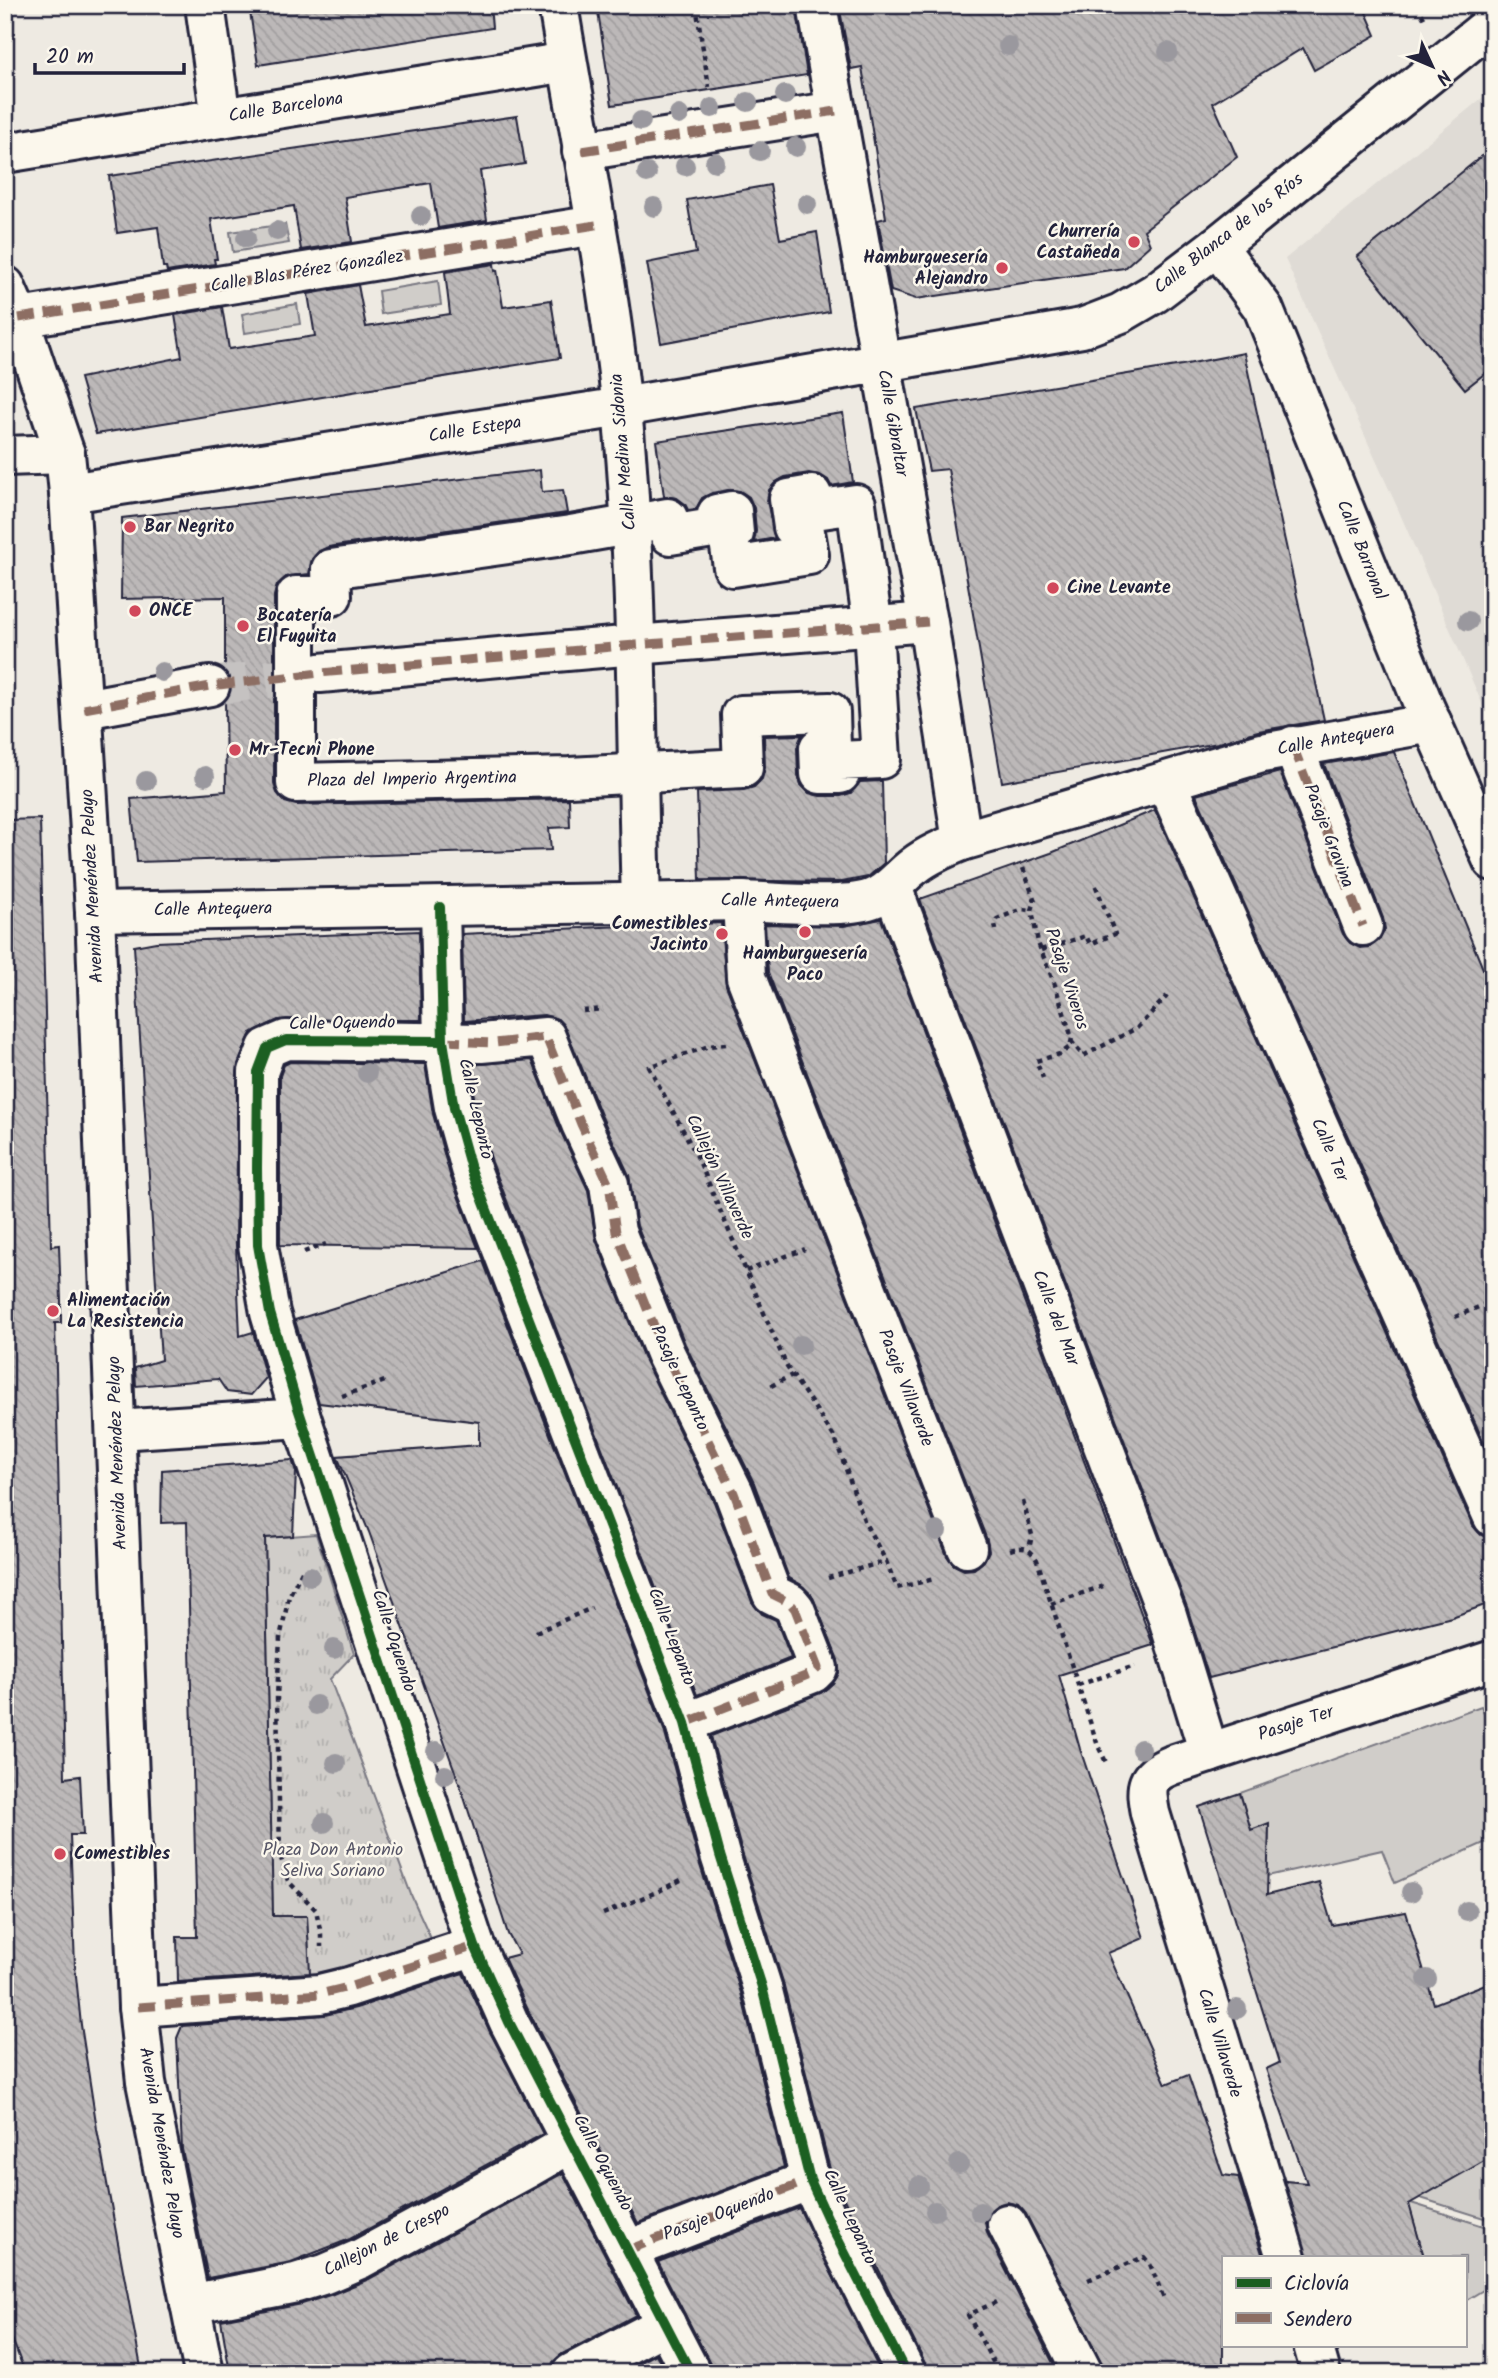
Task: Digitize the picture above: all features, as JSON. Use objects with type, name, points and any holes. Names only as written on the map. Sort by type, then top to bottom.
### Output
[{"type":"street","points":[[205,5],[221,118]]},
{"type":"street","name":"Calle Medina Sidonia","points":[[558,5],[596,225],[622,407],[631,524],[641,902]]},
{"type":"street","name":"Calle Gibraltar","points":[[817,5],[928,622],[962,841]]},
{"type":"street","name":"Calle Blanca de los Ríos","points":[[881,362],[1082,328],[1121,313],[1155,293],[1217,246],[1493,23]]},
{"type":"street","name":"Calle Barcelona","points":[[5,153],[567,62]]},
{"type":"street","points":[[582,152],[836,111]]},
{"type":"street","name":"Calle Blas Pérez González","points":[[12,302],[596,225]]},
{"type":"street","name":"Calle Barronal","points":[[1217,246],[1263,308],[1432,723],[1493,861]]},
{"type":"street","name":"Avenida Menéndez Pelayo","points":[[12,302],[65,454],[69,493],[95,912],[138,2007],[146,2082],[204,2373]]},
{"type":"street","name":"Calle Estepa","points":[[69,493],[622,407],[881,362]]},
{"type":"street","points":[[5,456],[65,454]]},
{"type":"street","name":"Plaza del Imperio Argentina","points":[[812,495],[815,510],[856,503],[873,627],[881,759],[840,761],[840,774],[820,774],[819,748],[831,748],[830,712],[741,715],[743,768],[569,776],[296,783],[296,596],[332,596],[331,569],[631,524],[668,519],[670,535],[719,527],[717,514],[732,512],[734,533],[728,534],[733,567],[809,555],[804,526],[793,527],[789,499],[812,495]]},
{"type":"street","points":[[320,673],[928,622]]},
{"type":"street","points":[[84,709],[210,686]]},
{"type":"street","name":"Calle Antequera","points":[[95,912],[641,902],[846,903],[872,899],[892,887],[914,866],[962,841],[1262,753],[1432,723]]},
{"type":"street","name":"Pasaje Gravina","points":[[1293,746],[1363,926]]},
{"type":"street","name":"Calle Ter","points":[[1166,782],[1493,1517]]},
{"type":"street","name":"Calle del Mar","points":[[892,887],[1150,1570],[1180,1652],[1209,1753]]},
{"type":"street","name":"Pasaje Villaverde","points":[[742,901],[746,977],[972,1553]]},
{"type":"street","name":"Calle Lepanto","points":[[440,907],[443,1041],[454,1108],[471,1169],[685,1723],[720,1856],[762,1987],[810,2179],[906,2373]]},
{"type":"street","name":"Pasaje Lepanto","points":[[443,1041],[495,1043],[545,1037],[609,1184],[616,1232],[665,1353],[734,1493],[772,1594],[790,1603],[794,1609],[818,1668],[813,1673],[685,1723]]},
{"type":"street","name":"Calle Oquendo","points":[[443,1041],[286,1040],[267,1048],[258,1072],[258,1245],[270,1313],[301,1418],[475,1946],[509,2022],[691,2373]]},
{"type":"street","points":[[117,1430],[301,1418]]},
{"type":"street","name":"Pasaje Ter","points":[[1149,1781],[1160,1770],[1493,1660]]},
{"type":"street","name":"Calle Villaverde","points":[[1149,1781],[1147,1798],[1154,1828],[1286,2256]]},
{"type":"street","points":[[138,2007],[320,1994],[475,1946]]},
{"type":"street","name":"Callejon de Crespo","points":[[190,2304],[296,2283],[325,2274],[360,2259],[571,2143]]},
{"type":"street","name":"Pasaje Oquendo","points":[[628,2250],[810,2179]]},
{"type":"street","points":[[1007,2224],[1083,2373]]},
{"type":"street","points":[[572,2373],[666,2324]]},
{"type":"street","points":[[1313,2346],[1321,2373]]},
{"type":"path","points":[[696,5],[716,131]]},
{"type":"path","points":[[1041,950],[1086,936],[1090,944],[1115,934],[1095,884]]},
{"type":"path","points":[[996,930],[997,919],[1022,909],[1032,910]]},
{"type":"path","points":[[1071,1041],[1083,1056],[1116,1041],[1137,1028],[1167,996]]},
{"type":"path","points":[[747,1271],[845,1233]]},
{"type":"path","points":[[771,1386],[792,1375]]},
{"type":"path","points":[[1023,1501],[1032,1535],[1029,1549]]},
{"type":"path","points":[[320,1994],[321,1934],[316,1910],[288,1881],[280,1855],[277,1698],[280,1638],[289,1596],[303,1568],[321,1551],[342,1543]]},
{"type":"path","points":[[972,1553],[1019,1547],[1029,1549],[1037,1560],[1103,1759],[1113,1771],[1149,1781]]},
{"type":"path","points":[[772,1594],[886,1561]]},
{"type":"path","points":[[1051,1604],[1150,1570]]},
{"type":"path","points":[[536,1632],[635,1590]]},
{"type":"path","points":[[1078,1685],[1180,1652]]},
{"type":"path","points":[[603,1914],[659,1891],[720,1856]]},
{"type":"path","points":[[999,2373],[968,2315],[1144,2257],[1150,2264],[1164,2300]]},
{"type":"shaded area","points":[[1493,89],[1493,729],[1398,509],[1285,259]]},
{"type":"green space","points":[[285,224],[289,243],[233,252],[230,232]]},
{"type":"green space","points":[[438,281],[441,305],[381,314],[378,291]]},
{"type":"green space","points":[[297,304],[300,324],[245,333],[242,314]]},
{"type":"green space","name":"Plaza Don Antonio Seliva Soriano","points":[[316,1534],[354,1654],[330,1679],[412,1897],[439,1956],[299,1980],[299,1952],[309,1951],[307,1917],[273,1916],[265,1538]]},
{"type":"green space","points":[[1481,1706],[1493,1732],[1493,1854],[1486,1842],[1395,1883],[1382,1850],[1223,1886],[1215,1858],[1269,1840],[1269,1824],[1251,1830],[1240,1793]]},
{"type":"green space","points":[[1493,2156],[1493,2221],[1405,2193]]},
{"type":"green space","points":[[1408,2202],[1493,2229],[1493,2284],[1466,2300],[1466,2256],[1424,2256]]},
{"type":"building","points":[[249,5],[490,5],[492,28],[258,65]]},
{"type":"building","points":[[597,5],[796,5],[807,75],[612,105]]},
{"type":"building","points":[[839,5],[1372,5],[1365,10],[1376,35],[1314,70],[1303,48],[1213,103],[1237,157],[1144,230],[1150,245],[1124,268],[916,299],[891,291],[878,220],[886,218],[862,67],[851,69]]},
{"type":"building","points":[[517,116],[525,164],[480,171],[487,220],[438,228],[431,183],[345,197],[352,242],[301,250],[294,206],[211,219],[217,259],[214,259],[215,264],[167,272],[166,267],[163,267],[158,227],[117,233],[109,176]]},
{"type":"building","points":[[1493,147],[1493,367],[1465,389],[1357,257]]},
{"type":"building","points":[[770,185],[780,239],[817,232],[829,312],[661,343],[647,263],[696,253],[687,200]]},
{"type":"building","points":[[494,264],[503,307],[551,300],[560,358],[96,434],[80,378],[182,357],[175,315],[222,307],[229,349],[315,336],[308,294],[358,285],[366,327],[450,314],[445,272]]},
{"type":"building","points":[[1244,353],[1324,720],[1258,731],[1218,743],[1002,782],[948,469],[929,471],[916,409]]},
{"type":"building","points":[[843,413],[853,482],[831,486],[828,480],[820,475],[809,473],[785,477],[776,482],[769,490],[767,501],[775,538],[754,542],[754,508],[749,497],[740,491],[712,493],[702,498],[696,509],[688,510],[677,498],[664,496],[656,441]]},
{"type":"building","points":[[540,470],[542,492],[563,490],[567,513],[328,547],[319,551],[312,559],[309,574],[286,577],[277,585],[274,596],[274,783],[277,793],[285,802],[296,805],[569,799],[570,827],[549,828],[551,850],[137,862],[131,799],[226,791],[225,701],[231,693],[232,683],[225,670],[225,597],[121,599],[122,518]]},
{"type":"building","points":[[802,735],[797,748],[798,775],[801,785],[809,793],[841,796],[851,793],[860,782],[882,781],[884,863],[868,877],[842,882],[700,880],[697,792],[744,790],[754,787],[762,779],[765,768],[764,736]]},
{"type":"building","points":[[1394,752],[1493,993],[1493,1463],[1196,795],[1280,772],[1343,934],[1350,943],[1360,948],[1370,947],[1380,939],[1385,929],[1383,918],[1324,764]]},
{"type":"building","points":[[1155,810],[1473,1526],[1481,1535],[1493,1539],[1493,1602],[1452,1617],[1209,1678],[1187,1607],[920,899],[1051,853]]},
{"type":"building","points":[[40,819],[51,1246],[59,1245],[61,1300],[61,1323],[55,1323],[65,1778],[80,1776],[83,1835],[70,1835],[75,1966],[97,2129],[142,2373],[25,2373],[5,2320],[5,820]]},
{"type":"building","points":[[881,919],[1153,1645],[1059,1675],[1080,1749],[1144,1938],[1108,1953],[1166,2084],[1188,2075],[1223,2175],[1238,2177],[1263,2256],[1222,2256],[1223,2373],[1105,2373],[1026,2214],[1018,2205],[1007,2202],[997,2205],[988,2213],[985,2222],[987,2233],[1058,2373],[928,2373],[831,2173],[783,1982],[741,1849],[711,1736],[821,1693],[833,1683],[839,1673],[838,1660],[812,1595],[789,1578],[754,1483],[685,1344],[637,1226],[629,1175],[566,1029],[558,1019],[544,1015],[464,1021],[462,934],[622,926],[701,927],[701,924],[721,923],[726,985],[947,1556],[954,1565],[964,1570],[974,1569],[984,1561],[989,1551],[987,1540],[768,972],[765,924],[844,926]]},
{"type":"building","points":[[419,931],[421,1020],[278,1020],[251,1033],[238,1064],[236,1245],[240,1336],[253,1332],[266,1378],[251,1395],[227,1392],[218,1379],[136,1386],[135,1368],[161,1360],[134,946],[156,942]]},
{"type":"building","points":[[532,1060],[588,1190],[596,1240],[645,1361],[714,1502],[752,1602],[762,1614],[776,1620],[791,1658],[697,1695],[492,1162],[475,1103],[469,1065]]},
{"type":"building","points":[[290,1062],[425,1064],[433,1114],[450,1175],[478,1248],[280,1245],[280,1076],[284,1065]]},
{"type":"building","points":[[483,1261],[664,1730],[699,1862],[741,1993],[784,2167],[638,2223],[504,1958],[519,1954],[508,1934],[463,1794],[369,1532],[337,1456],[479,1445],[479,1422],[319,1403],[295,1320]]},
{"type":"building","points":[[292,1460],[296,1472],[293,1536],[265,1538],[273,1916],[307,1916],[310,1973],[178,1982],[177,1937],[197,1937],[187,1522],[161,1523],[162,1470]]},
{"type":"building","points":[[1240,1793],[1251,1830],[1269,1823],[1267,1895],[1319,1882],[1332,1925],[1406,1912],[1434,2004],[1493,1981],[1493,2156],[1409,2204],[1424,2256],[1307,2256],[1285,2181],[1307,2183],[1266,2069],[1279,2063],[1199,1807]]},
{"type":"building","points":[[463,1973],[543,2134],[350,2239],[291,2262],[208,2278],[182,2149],[177,2038],[182,2026],[325,2015],[356,2008]]},
{"type":"building","points":[[563,2173],[636,2315],[562,2354],[553,2362],[550,2373],[230,2373],[221,2320],[302,2304],[369,2279]]},
{"type":"building","points":[[799,2208],[881,2373],[713,2373],[658,2262]]},
{"type":"building","points":[[656,2354],[666,2373],[620,2373]]},
{"type":"tunnel","points":[[210,686],[320,673]]},
{"type":"marked path","points":[[582,151],[836,111]]},
{"type":"marked path","points":[[19,318],[596,225]]},
{"type":"marked path","points":[[84,709],[210,686],[320,673],[928,622]]},
{"type":"marked path","points":[[1293,746],[1363,926]]},
{"type":"marked path","points":[[443,1041],[495,1043],[546,1037],[581,1124],[609,1184],[616,1232],[665,1353],[734,1493],[772,1594],[790,1603],[795,1609],[818,1668],[813,1673],[685,1723]]},
{"type":"marked path","points":[[138,2007],[320,1994],[475,1946]]},
{"type":"marked path","points":[[628,2250],[810,2180]]},
{"type":"cycle path","points":[[440,907],[443,1041],[454,1108],[471,1169],[685,1723],[720,1855],[762,1987],[810,2180],[906,2373]]},
{"type":"cycle path","points":[[443,1041],[286,1040],[267,1048],[258,1072],[257,1168],[258,1245],[270,1313],[298,1408],[475,1946],[509,2022],[691,2373]]},
{"type":"place","name":"Churrería Castañeda","points":[[1134,242]]},
{"type":"place","name":"Hamburguesería Alejandro","points":[[1002,268]]},
{"type":"place","name":"Bar Negrito","points":[[130,527]]},
{"type":"place","name":"Cine Levante","points":[[1053,588]]},
{"type":"place","name":"ONCE","points":[[135,611]]},
{"type":"place","name":"Bocatería El Fuguita","points":[[243,626]]},
{"type":"place","name":"Mr-Tecni Phone","points":[[235,750]]},
{"type":"place","name":"Hamburguesería Paco","points":[[805,932]]},
{"type":"place","name":"Comestibles Jacinto","points":[[722,934]]},
{"type":"place","name":"Alimentación La Resistencia","points":[[53,1311]]},
{"type":"place","name":"Comestibles","points":[[60,1854]]}]
